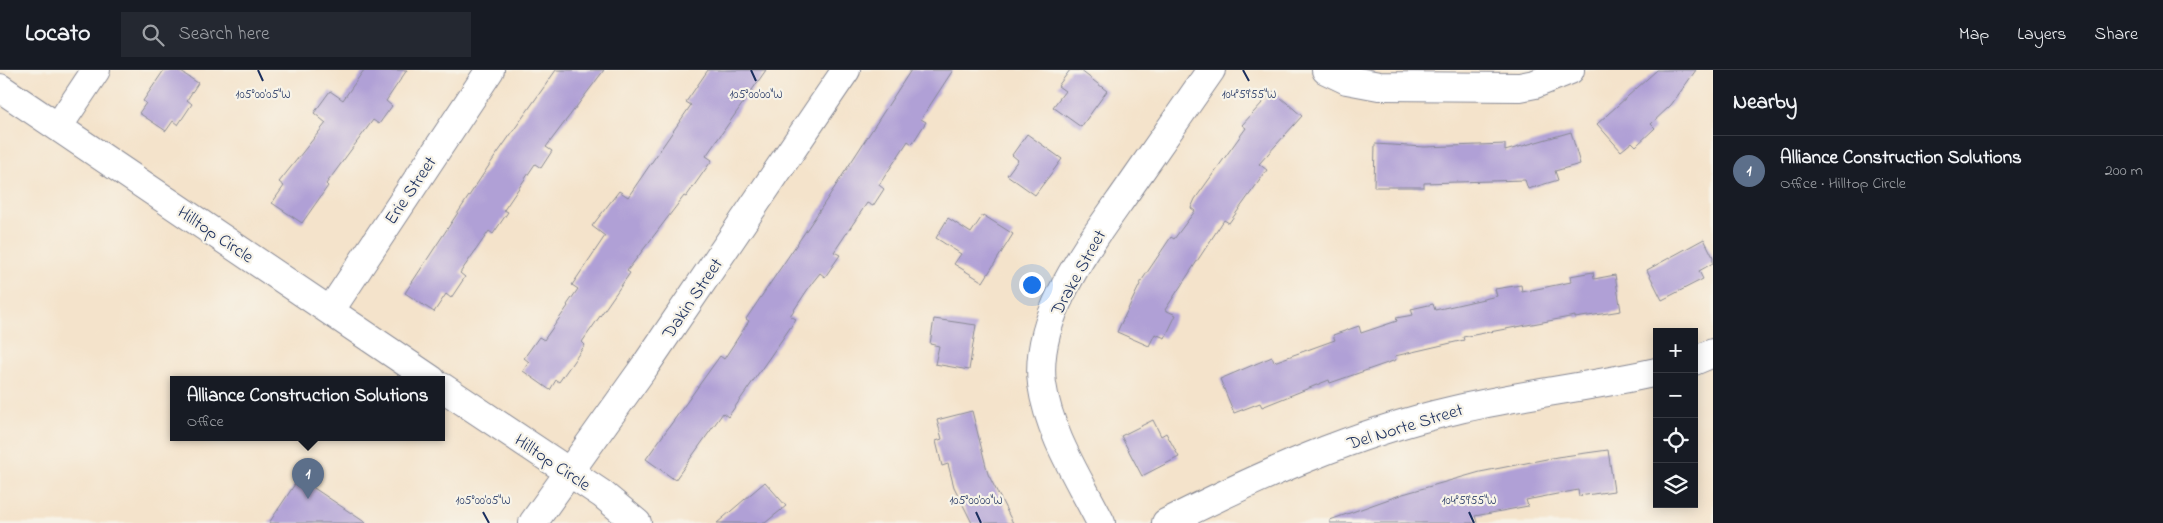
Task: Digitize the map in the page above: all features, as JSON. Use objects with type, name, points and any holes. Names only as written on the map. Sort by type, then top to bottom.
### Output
[{"type":"street","points":[[58,127],[96,70]]},
{"type":"street","name":"Erie Street","points":[[330,311],[490,70]]},
{"type":"street","name":"Dakin Street","points":[[533,523],[645,366],[846,70]]},
{"type":"street","name":"Drake Street","points":[[1101,523],[1052,424],[1042,385],[1044,344],[1057,304],[1068,282],[1100,231],[1211,70]]},
{"type":"street","points":[[1326,70],[1347,80],[1379,86],[1520,87],[1535,84],[1570,70]]},
{"type":"street","name":"Hilltop Circle","points":[[0,88],[426,376]]},
{"type":"street","points":[[1698,360],[1713,353]]},
{"type":"street","name":"Del Norte Street","points":[[1166,523],[1244,484],[1377,432],[1454,410],[1524,395],[1653,373]]},
{"type":"street","name":"Hilltop Circle","points":[[445,389],[602,494],[636,523]]},
{"type":"building","points":[[164,70],[178,70],[198,83],[187,100],[192,104],[178,125],[173,121],[166,131],[139,113],[146,103],[143,101]]},
{"type":"building","points":[[364,70],[407,70],[386,101],[392,106],[379,124],[373,120],[326,184],[328,186],[302,223],[272,203],[284,186],[279,182],[326,123],[314,113],[330,91],[343,100]]},
{"type":"building","points":[[556,70],[604,70],[546,147],[552,151],[541,168],[535,164],[504,210],[508,212],[493,234],[489,231],[460,273],[465,277],[451,298],[446,294],[434,312],[405,293],[492,161]]},
{"type":"building","points":[[708,70],[766,70],[706,156],[712,160],[686,197],[684,196],[627,271],[630,273],[582,342],[585,345],[559,382],[556,380],[550,390],[523,371],[529,362],[524,358],[539,337],[544,340],[578,289],[572,285],[605,236],[592,226],[619,191],[628,197],[691,105],[686,102]]},
{"type":"building","points":[[911,70],[953,70],[921,119],[926,122],[912,144],[908,141],[879,185],[884,189],[873,206],[867,203],[834,252],[840,255],[825,277],[820,273],[812,283],[790,316],[796,319],[781,341],[728,417],[723,413],[675,480],[646,459],[720,356],[724,359],[749,321],[746,319]]},
{"type":"building","points":[[1070,70],[1080,70],[1107,91],[1081,127],[1053,107],[1065,91],[1058,86]]},
{"type":"building","points":[[1657,70],[1696,70],[1671,105],[1651,124],[1655,128],[1636,146],[1632,142],[1621,151],[1597,124]]},
{"type":"building","points":[[1273,91],[1302,116],[1259,164],[1267,170],[1229,223],[1224,220],[1165,310],[1176,315],[1165,338],[1155,334],[1149,346],[1117,332],[1142,280],[1171,237],[1174,239],[1195,211],[1191,208],[1195,199],[1246,128],[1242,125]]},
{"type":"building","points":[[1571,132],[1580,164],[1555,171],[1558,180],[1528,189],[1525,180],[1424,183],[1424,187],[1374,187],[1375,144],[1425,147],[1505,144],[1505,151]]},
{"type":"building","points":[[1027,134],[1062,159],[1035,195],[1007,175],[1018,160],[1012,155]]},
{"type":"building","points":[[983,215],[1013,234],[983,282],[954,264],[961,254],[936,238],[948,218],[971,233]]},
{"type":"building","points":[[1704,239],[1713,257],[1713,263],[1699,271],[1703,279],[1662,300],[1647,270]]},
{"type":"building","points":[[1593,272],[1594,279],[1615,275],[1621,311],[1575,318],[1575,316],[1463,337],[1464,340],[1395,356],[1396,360],[1330,383],[1329,380],[1262,407],[1260,403],[1234,413],[1220,379],[1272,357],[1274,362],[1335,340],[1333,335],[1359,326],[1361,333],[1397,321],[1396,318],[1413,315],[1411,309],[1433,304],[1435,310],[1497,296],[1495,289],[1521,285],[1522,292],[1571,282],[1570,276]]},
{"type":"building","points":[[934,319],[976,325],[969,370],[935,364],[939,346],[930,344]]},
{"type":"building","points":[[972,411],[988,474],[1013,523],[972,523],[954,487],[948,464],[942,466],[936,441],[942,439],[937,420]]},
{"type":"building","points":[[1153,420],[1161,436],[1166,433],[1179,457],[1142,476],[1121,436]]},
{"type":"building","points":[[1608,450],[1614,491],[1579,496],[1578,490],[1526,500],[1528,506],[1475,516],[1477,523],[1330,523],[1330,520],[1403,494],[1480,472],[1557,457]]},
{"type":"building","points":[[299,478],[366,523],[269,523]]},
{"type":"building","points":[[765,482],[786,506],[765,523],[717,523]]},
{"type":"place","name":"Alliance Construction Solutions","points":[[308,499]]}]
